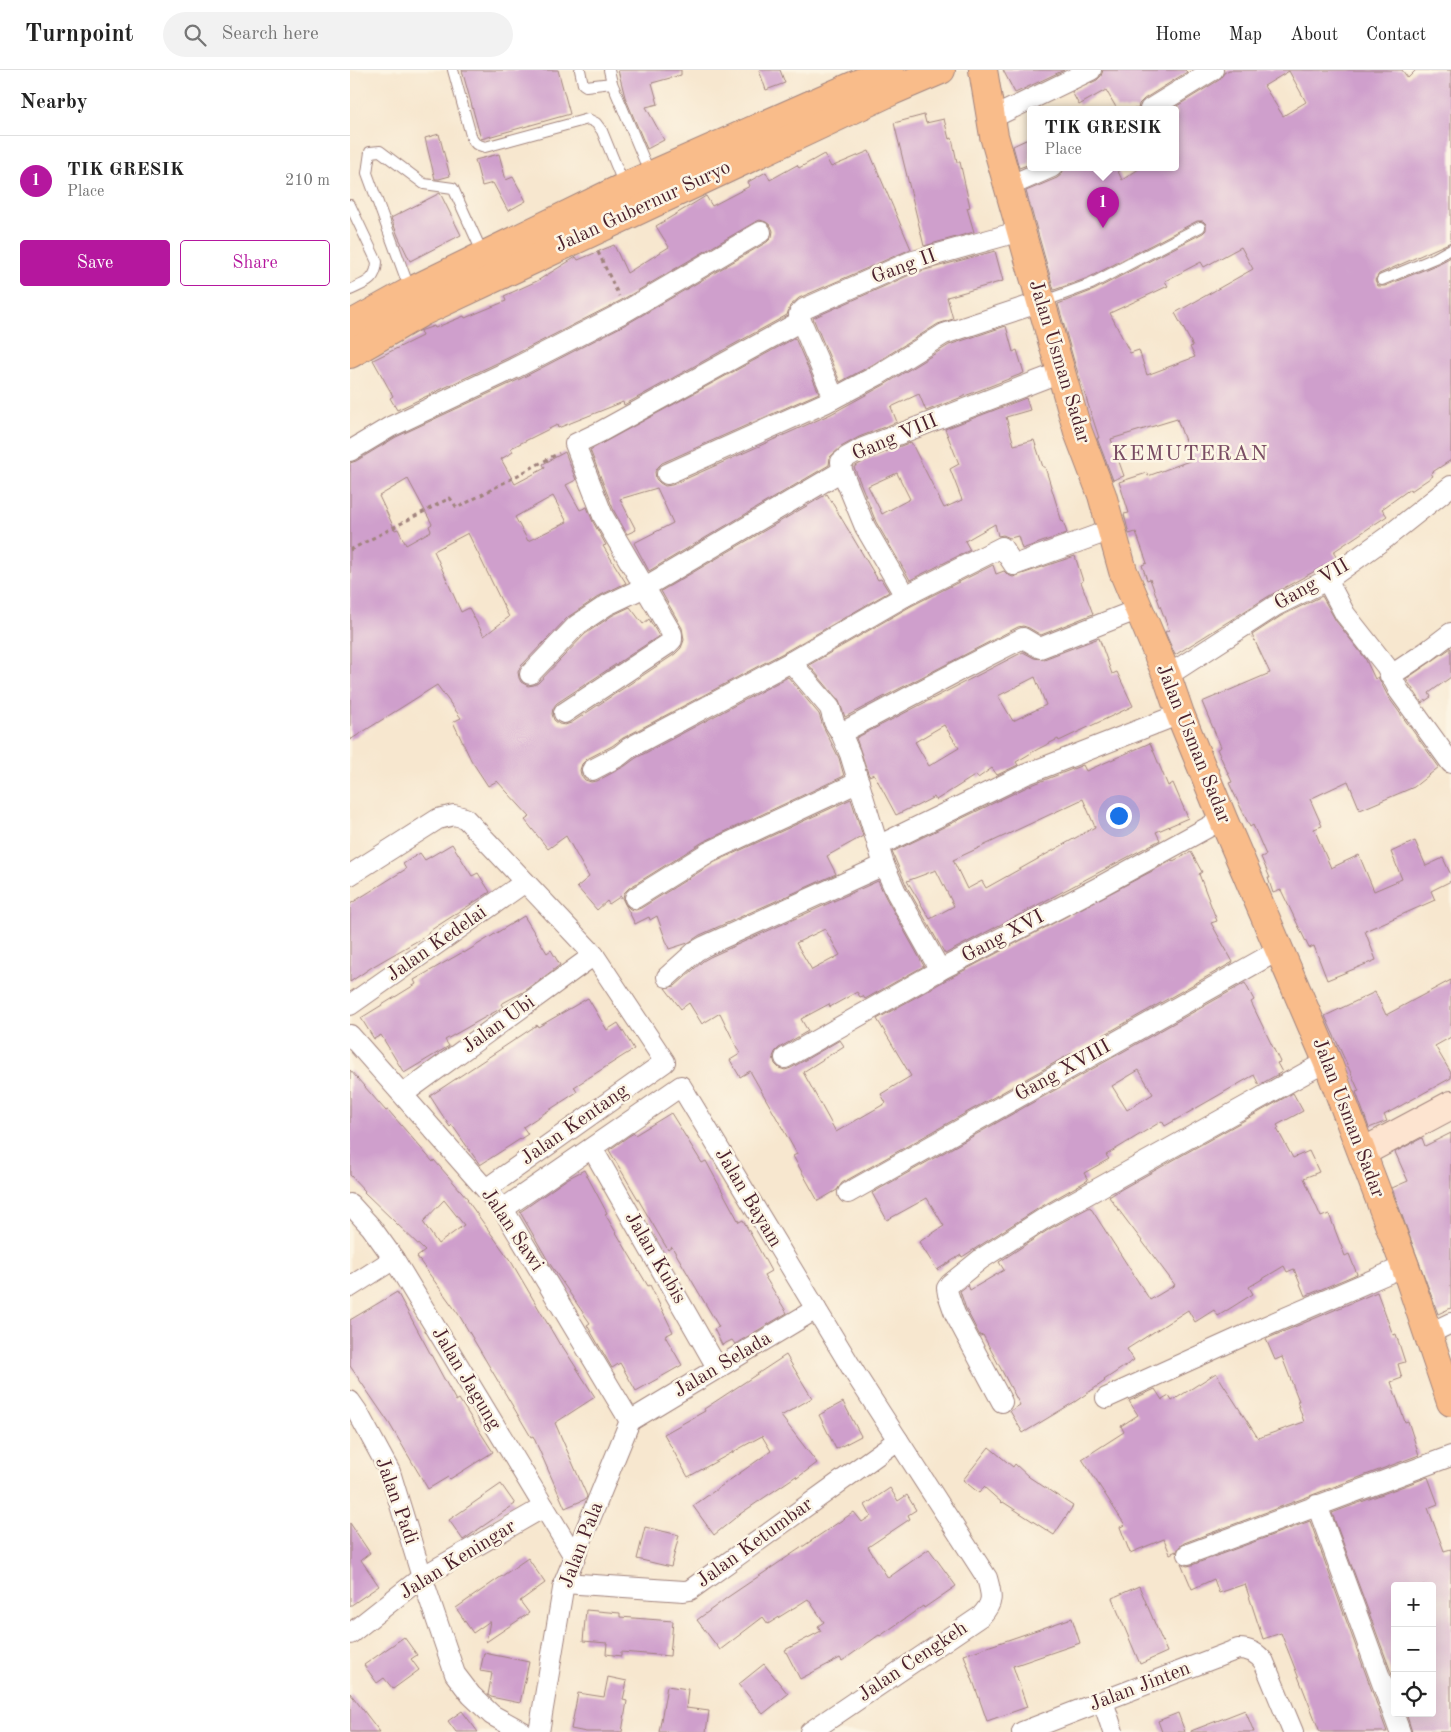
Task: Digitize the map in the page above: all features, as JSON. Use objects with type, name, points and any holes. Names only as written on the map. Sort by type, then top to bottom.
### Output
[{"type":"highway","name":"Jalan Gubernur Suryo","points":[[350,325],[411,291],[589,233],[630,199],[650,175],[889,70]]},
{"type":"highway","name":"Jalan Gubernur Suryo","points":[[350,354],[422,312],[489,267],[630,199],[941,70]]},
{"type":"highway","name":"Jalan Usman Sadar","points":[[983,70],[994,136],[1078,432],[1102,495],[1122,571],[1223,819],[1327,1060],[1405,1266],[1440,1328],[1451,1402]]},
{"type":"main road","points":[[1362,1152],[1451,1104]]},
{"type":"street","points":[[992,118],[1091,70]]},
{"type":"street","points":[[1155,106],[1214,70]]},
{"type":"street","points":[[1008,186],[1043,171]]},
{"type":"street","name":"Gang II","points":[[801,321],[799,314],[804,309],[910,262],[1021,231]]},
{"type":"street","points":[[350,451],[390,427],[515,368],[626,311],[761,232]]},
{"type":"street","points":[[667,474],[834,398],[878,375],[944,334],[1041,302]]},
{"type":"street","points":[[564,713],[672,640],[672,634],[603,516],[575,444],[801,321],[834,398]]},
{"type":"street","name":"Gang VIII","points":[[905,596],[865,527],[842,471],[841,462],[863,448],[1061,372]]},
{"type":"street","points":[[530,674],[578,624],[607,605],[645,587],[842,471]]},
{"type":"street","name":"Gang VII","points":[[1166,676],[1275,606],[1327,580],[1387,538],[1451,486]]},
{"type":"street","points":[[592,770],[619,756],[629,748],[792,662],[905,596],[1002,547],[1014,565],[1111,530]]},
{"type":"street","points":[[1327,580],[1345,614],[1386,666],[1399,691],[1451,763]]},
{"type":"street","points":[[841,734],[1023,638],[1040,648],[1139,609]]},
{"type":"street","points":[[1390,676],[1451,633]]},
{"type":"street","points":[[792,662],[830,708],[859,782],[884,865],[896,892],[940,970]]},
{"type":"street","points":[[878,846],[1024,775],[1180,714]]},
{"type":"street","points":[[635,898],[709,852],[859,782]]},
{"type":"street","points":[[350,875],[438,819],[454,814],[465,818],[594,955]]},
{"type":"street","name":"Gang XVI","points":[[784,1058],[940,970],[1099,887],[1223,819]]},
{"type":"street","points":[[667,977],[696,951],[705,946],[884,865]]},
{"type":"street","name":"Jalan Kedelai","points":[[350,1005],[525,882]]},
{"type":"street","name":"Gang XVIII","points":[[848,1193],[1279,950]]},
{"type":"street","name":"Jalan Kentang","points":[[486,1189],[665,1062],[594,955]]},
{"type":"street","name":"Jalan Ubi","points":[[403,1094],[594,955]]},
{"type":"street","name":"Jalan Sawi","points":[[350,1035],[504,1209],[630,1421]]},
{"type":"street","points":[[1002,1402],[955,1314],[947,1288],[950,1284],[981,1259],[1045,1218],[1327,1060]]},
{"type":"street","name":"Jalan Bayam","points":[[592,1148],[681,1086],[816,1309],[987,1578]]},
{"type":"street","points":[[504,1209],[592,1148]]},
{"type":"street","name":"Jalan Kubis","points":[[592,1148],[718,1369]]},
{"type":"street","name":"Jalan Jagung","points":[[350,1204],[371,1227],[394,1259],[575,1558]]},
{"type":"street","points":[[350,1287],[394,1259]]},
{"type":"street","points":[[1106,1398],[1242,1336],[1405,1266]]},
{"type":"street","name":"Jalan Selada","points":[[630,1421],[816,1309]]},
{"type":"street","name":"Jalan Padi","points":[[352,1409],[390,1472],[422,1577],[456,1674],[471,1695],[492,1715],[523,1732]]},
{"type":"street","name":"Jalan Pala","points":[[539,1732],[564,1584],[630,1421]]},
{"type":"street","name":"Jalan Ketumbar","points":[[564,1584],[690,1590],[898,1440]]},
{"type":"street","points":[[1188,1554],[1451,1456]]},
{"type":"street","points":[[1317,1505],[1400,1732]]},
{"type":"street","name":"Jalan Keningar","points":[[350,1634],[422,1577],[544,1507]]},
{"type":"street","name":"Jalan Cengkeh","points":[[810,1732],[981,1616],[991,1603],[991,1592],[987,1578]]},
{"type":"street","name":"Jalan Jinten","points":[[1022,1732],[1238,1649],[1249,1650],[1258,1654],[1267,1667],[1293,1732]]},
{"type":"street","points":[[1103,1701],[1113,1732]]},
{"type":"lane","points":[[453,70],[472,139],[476,144],[485,147],[588,119],[596,123],[602,131],[630,199]]},
{"type":"lane","points":[[580,70],[583,84],[586,86],[612,83]]},
{"type":"lane","points":[[609,70],[612,83],[650,175]]},
{"type":"lane","points":[[411,291],[367,173],[370,152],[380,151],[424,184],[452,188],[489,267]]},
{"type":"lane","points":[[350,205],[378,262],[377,272],[371,279],[350,290]]},
{"type":"lane","points":[[1041,302],[1091,284],[1200,227]]},
{"type":"lane","points":[[1382,280],[1435,258],[1451,249]]},
{"type":"path","points":[[589,233],[626,311]]},
{"type":"path","points":[[350,550],[450,498],[457,508],[575,444]]},
{"type":"building","points":[[462,70],[558,70],[570,114],[481,139]]},
{"type":"building","points":[[618,70],[681,70],[681,75],[652,83],[658,104],[646,107],[664,140],[647,149],[625,97]]},
{"type":"building","points":[[759,70],[780,70],[785,83],[766,90]]},
{"type":"building","points":[[1003,70],[1064,70],[1015,93]]},
{"type":"building","points":[[1103,70],[1185,70],[1187,72],[1144,99],[1139,106],[1115,106],[1106,90],[1079,105],[1072,92],[1097,80]]},
{"type":"building","points":[[1229,70],[1402,70],[1408,78],[1416,70],[1451,70],[1451,242],[1379,274],[1375,280],[1378,286],[1385,286],[1451,257],[1451,460],[1431,473],[1433,476],[1411,491],[1410,489],[1382,509],[1387,516],[1333,552],[1337,558],[1269,596],[1175,655],[1165,632],[1169,630],[1150,579],[1147,580],[1142,565],[1147,563],[1136,532],[1129,534],[1124,514],[1129,513],[1119,482],[1147,473],[1148,476],[1192,460],[1177,419],[1111,439],[1124,476],[1113,480],[1097,438],[1099,438],[1058,304],[1094,290],[1203,233],[1206,230],[1206,224],[1203,221],[1197,221],[1088,278],[1054,290],[1026,191],[1057,178],[1063,171],[1118,171],[1122,180],[1136,171],[1179,171],[1179,106],[1177,106],[1219,80]],"holes":[[[1289,71],[1306,102],[1283,116],[1264,86]],[[1241,247],[1253,269],[1175,313],[1193,346],[1190,347],[1195,357],[1147,375],[1139,350],[1130,353],[1110,313],[1168,286],[1165,281],[1201,262],[1204,267]]]},
{"type":"building","points":[[924,115],[926,123],[944,119],[949,139],[952,138],[957,162],[960,162],[970,207],[967,208],[974,232],[924,246],[894,123]]},
{"type":"building","points":[[439,134],[450,176],[435,179],[425,138]]},
{"type":"building","points":[[1027,139],[1027,165],[1019,168],[1013,146]]},
{"type":"building","points":[[869,151],[911,249],[799,298],[790,306],[787,315],[624,405],[623,402],[558,428],[557,425],[511,448],[513,452],[501,459],[515,484],[545,468],[543,464],[565,452],[576,480],[566,485],[580,510],[587,507],[606,545],[603,546],[626,583],[601,595],[568,617],[521,666],[518,672],[521,682],[528,686],[538,683],[585,634],[613,615],[630,607],[643,624],[649,619],[659,636],[557,703],[553,708],[552,714],[554,720],[559,724],[571,723],[675,654],[681,648],[684,640],[682,628],[661,591],[827,494],[878,580],[881,579],[889,592],[785,652],[623,738],[587,759],[582,764],[580,770],[585,780],[597,781],[636,758],[788,677],[819,714],[839,758],[844,776],[703,842],[629,888],[624,893],[625,904],[621,896],[609,904],[607,901],[597,910],[577,887],[589,877],[566,836],[548,849],[525,820],[530,817],[497,781],[488,786],[471,760],[453,722],[461,718],[437,685],[350,740],[350,463],[396,437],[520,379],[632,321],[767,242],[772,237],[773,231],[771,226],[760,220],[755,222],[620,301],[510,357],[397,410],[390,398],[393,396],[373,360],[422,336],[420,331],[434,326],[435,328],[464,316],[465,318],[506,301],[504,296],[537,281],[576,257],[578,260],[614,245],[627,273],[669,247],[656,226],[706,196],[712,206],[750,186],[748,182],[766,172],[770,180],[797,165],[799,168],[824,154],[831,167]],"holes":[[[408,479],[432,524],[429,526],[431,531],[406,545],[398,529],[395,530],[379,496]],[[553,496],[567,522],[528,541],[515,517]],[[468,533],[509,617],[484,636],[469,608],[461,612],[434,551]]]},
{"type":"building","points":[[499,154],[506,180],[513,177],[526,201],[508,211],[493,183],[482,186],[475,160]]},
{"type":"building","points":[[440,193],[461,235],[410,261],[391,218]]},
{"type":"building","points":[[995,251],[1003,281],[947,297],[953,319],[938,324],[872,365],[840,382],[813,318],[914,273]]},
{"type":"building","points":[[1006,326],[1013,352],[1017,350],[1024,373],[926,411],[919,394],[891,407],[897,422],[859,437],[841,447],[830,457],[829,465],[649,571],[634,543],[673,523],[657,488],[620,499],[636,530],[627,534],[614,511],[590,450],[795,338],[819,393],[662,463],[655,472],[656,479],[665,486],[672,485],[831,414],[884,385],[949,345]]},
{"type":"building","points":[[1026,398],[1030,410],[1006,417],[1014,445],[1034,440],[1067,533],[1022,549],[1018,536],[1010,538],[1003,535],[998,536],[995,524],[965,541],[970,550],[910,580],[876,522],[854,467],[868,459],[911,442],[944,508],[962,500],[950,469],[959,464],[945,429]],"holes":[[[897,473],[910,499],[882,514],[868,486]]]},
{"type":"building","points":[[1075,556],[1083,581],[1081,582],[1093,614],[1041,635],[1029,628],[1018,627],[845,717],[839,701],[809,665],[911,606],[993,565],[996,574],[1004,571],[1013,577]]},
{"type":"building","points":[[1322,596],[1336,621],[1365,658],[1375,679],[1378,677],[1389,698],[1439,767],[1414,787],[1360,810],[1348,781],[1310,799],[1322,826],[1314,829],[1331,868],[1359,855],[1374,891],[1402,879],[1391,852],[1415,841],[1426,866],[1443,858],[1451,875],[1451,881],[1431,891],[1435,900],[1365,931],[1376,960],[1327,980],[1314,946],[1309,948],[1281,890],[1273,893],[1268,878],[1270,878],[1261,857],[1266,855],[1253,825],[1250,827],[1229,783],[1232,782],[1217,749],[1221,747],[1202,702],[1270,673],[1252,635],[1281,616]]},
{"type":"building","points":[[1099,638],[1112,674],[1117,672],[1133,706],[1038,749],[1016,762],[1018,765],[997,775],[992,768],[978,778],[976,775],[936,800],[934,797],[896,815],[874,774],[869,776],[856,738],[1023,652],[1034,658],[1044,659]],"holes":[[[1035,677],[1046,705],[1013,721],[998,696]],[[944,725],[959,748],[929,766],[915,742]]]},
{"type":"building","points":[[1451,648],[1451,677],[1429,693],[1431,697],[1422,703],[1406,679]]},
{"type":"building","points":[[1150,743],[1168,786],[1173,783],[1188,818],[1156,832],[1160,840],[945,954],[907,887],[892,852],[1029,786],[1083,765],[1086,771]],"holes":[[[1083,799],[1095,827],[986,888],[982,881],[967,889],[953,860]],[[936,870],[954,906],[930,919],[907,881]]]},
{"type":"building","points":[[851,799],[863,836],[827,856],[836,874],[700,935],[688,943],[669,949],[657,916],[650,920],[649,917],[635,924],[625,904],[630,909],[636,910],[641,908],[715,862]]},
{"type":"building","points":[[452,844],[472,876],[478,873],[490,892],[428,932],[429,934],[350,982],[350,904],[406,869],[403,864],[420,853],[425,860]]},
{"type":"building","points":[[1191,852],[1202,872],[1199,874],[1217,921],[1211,923],[1233,962],[842,1183],[837,1190],[818,1201],[793,1156],[797,1154],[750,1071],[740,1077],[730,1060],[740,1054],[720,1013],[702,1024],[689,1003],[681,1009],[665,988],[675,986],[710,957],[878,881],[924,966],[865,999],[863,996],[860,997],[857,992],[830,1007],[829,1004],[801,1019],[808,1031],[779,1048],[773,1057],[775,1064],[785,1070],[840,1040],[844,1046],[803,1072],[836,1132],[886,1103],[881,1094],[911,1076],[877,1019],[946,980]],"holes":[[[825,929],[840,955],[812,970],[796,943]]]},
{"type":"building","points":[[524,916],[547,953],[551,950],[560,965],[525,991],[501,1004],[503,1007],[445,1040],[449,1046],[404,1073],[381,1035],[374,1039],[361,1018],[416,984],[414,980],[464,953]]},
{"type":"building","points":[[1451,980],[1451,1037],[1435,1046],[1451,1073],[1451,1078],[1384,1115],[1387,1121],[1369,1128],[1356,1092],[1359,1091],[1325,1016],[1375,992],[1386,1015]]},
{"type":"building","points":[[1245,983],[1254,1000],[1251,1002],[1280,1062],[1277,1063],[1282,1072],[1259,1085],[1254,1075],[1165,1126],[1162,1121],[1106,1155],[1109,1159],[1084,1173],[1088,1180],[1039,1208],[962,1257],[961,1255],[937,1270],[919,1242],[944,1226],[927,1198],[887,1220],[872,1193]],"holes":[[[1139,1070],[1153,1094],[1127,1110],[1112,1086]]]},
{"type":"building","points":[[588,998],[607,1030],[618,1023],[634,1049],[574,1087],[577,1092],[523,1127],[528,1134],[480,1165],[452,1125],[450,1127],[430,1096],[537,1025],[538,1027]]},
{"type":"building","points":[[350,1070],[468,1199],[512,1263],[560,1345],[595,1397],[555,1423],[587,1496],[586,1499],[565,1508],[533,1436],[531,1437],[459,1315],[417,1257],[425,1251],[364,1192],[350,1175]],"holes":[[[444,1200],[464,1225],[438,1244],[423,1222]]]},
{"type":"building","points":[[1293,1093],[1303,1111],[1277,1125],[1279,1128],[1277,1129],[1293,1158],[1309,1151],[1319,1172],[1304,1178],[1321,1217],[1329,1214],[1345,1256],[1349,1254],[1357,1274],[1305,1296],[1294,1269],[1287,1272],[1284,1266],[1249,1287],[1253,1294],[1218,1316],[1214,1310],[1195,1322],[1188,1310],[1127,1349],[1134,1360],[1076,1401],[1023,1433],[1010,1411],[1020,1405],[983,1335],[980,1336],[966,1309],[960,1291],[968,1285],[970,1290],[1004,1270],[999,1262],[1051,1228],[1090,1207],[1150,1300],[1175,1285],[1109,1197]]},
{"type":"building","points":[[671,1113],[702,1163],[706,1161],[739,1222],[743,1220],[771,1271],[764,1275],[787,1313],[735,1344],[732,1340],[722,1345],[714,1329],[719,1327],[672,1247],[668,1250],[609,1150],[634,1133],[635,1135]]},
{"type":"building","points":[[1451,1133],[1451,1308],[1438,1314],[1392,1188],[1408,1181],[1395,1152],[1422,1138],[1425,1146]]},
{"type":"building","points":[[584,1170],[607,1213],[605,1214],[648,1286],[650,1285],[673,1332],[665,1336],[682,1365],[636,1391],[620,1363],[612,1368],[587,1325],[590,1323],[550,1264],[520,1212],[567,1179]]},
{"type":"building","points":[[397,1292],[456,1401],[459,1399],[493,1452],[450,1479],[448,1477],[428,1489],[389,1423],[350,1366],[350,1320]]},
{"type":"building","points":[[1377,1292],[1393,1335],[1396,1334],[1405,1362],[1398,1364],[1402,1378],[1391,1382],[1405,1422],[1408,1421],[1419,1455],[1184,1543],[1176,1553],[1176,1551],[1170,1554],[1164,1539],[1130,1553],[1120,1527],[1125,1525],[1082,1459],[1124,1432],[1121,1426],[1138,1415],[1129,1401],[1155,1389],[1162,1400],[1169,1396],[1172,1401],[1216,1373],[1258,1438],[1304,1422],[1297,1401],[1299,1401],[1282,1357],[1275,1360],[1266,1339]]},
{"type":"building","points":[[786,1355],[812,1398],[781,1416],[817,1463],[740,1514],[714,1535],[693,1506],[771,1451],[762,1436],[688,1477],[664,1434],[705,1411],[704,1409]]},
{"type":"building","points":[[843,1402],[861,1436],[836,1449],[819,1415]]},
{"type":"building","points":[[989,1447],[1013,1467],[1015,1464],[1029,1477],[1073,1506],[1054,1535],[1002,1503],[984,1487],[979,1493],[963,1480]]},
{"type":"building","points":[[1428,1477],[1438,1504],[1428,1508],[1444,1551],[1451,1549],[1451,1732],[1412,1732],[1407,1717],[1436,1717],[1436,1582],[1391,1582],[1391,1672],[1332,1513]]},
{"type":"building","points":[[501,1484],[515,1504],[463,1540],[449,1520]]},
{"type":"building","points":[[890,1488],[898,1501],[907,1495],[916,1510],[908,1515],[910,1519],[868,1547],[888,1578],[929,1549],[956,1586],[842,1661],[840,1658],[800,1679],[785,1650],[821,1631],[818,1626],[824,1622],[808,1599],[768,1624],[763,1617],[720,1650],[697,1620],[854,1512],[862,1522],[871,1516],[865,1505]]},
{"type":"building","points":[[1310,1521],[1387,1732],[1320,1732],[1281,1633],[1263,1639],[1245,1584],[1219,1593],[1214,1579],[1192,1589],[1181,1563],[1187,1566],[1192,1565]]},
{"type":"building","points":[[350,1523],[370,1553],[361,1560],[379,1586],[350,1606]]},
{"type":"building","points":[[645,1527],[679,1535],[671,1567],[637,1559]]},
{"type":"building","points":[[528,1558],[545,1583],[520,1601],[529,1613],[486,1642],[490,1621],[473,1633],[456,1608]]},
{"type":"building","points":[[1139,1586],[1167,1652],[1140,1664],[1112,1598]]},
{"type":"building","points":[[586,1610],[620,1613],[620,1617],[673,1621],[670,1656],[621,1652],[621,1656],[606,1654],[607,1643],[583,1641]]},
{"type":"building","points":[[1072,1618],[1080,1643],[1013,1666],[1027,1707],[987,1721],[964,1655]]},
{"type":"building","points":[[404,1637],[417,1655],[411,1659],[419,1670],[393,1689],[384,1678],[377,1683],[364,1665]]},
{"type":"building","points":[[484,1653],[529,1662],[520,1703],[488,1695],[492,1673],[480,1671]]},
{"type":"building","points":[[764,1664],[788,1694],[763,1714],[739,1684]]},
{"type":"building","points":[[608,1677],[627,1681],[623,1700],[627,1701],[622,1732],[586,1732],[571,1729],[578,1693],[604,1697]]},
{"type":"building","points":[[667,1686],[688,1689],[686,1708],[709,1711],[706,1732],[659,1732]]},
{"type":"building","points":[[350,1693],[380,1732],[350,1732]]},
{"type":"building","points":[[1245,1710],[1254,1732],[1191,1732],[1191,1731]]},
{"type":"building","points":[[462,1711],[478,1732],[456,1732],[448,1721]]},
{"type":"building","points":[[1178,1713],[1185,1732],[1162,1732],[1158,1721]]},
{"type":"place","name":"TIK GRESIK","points":[[1103,228]]},
{"type":"district","name":"KEMUTERAN","points":[[1190,454]]}]
